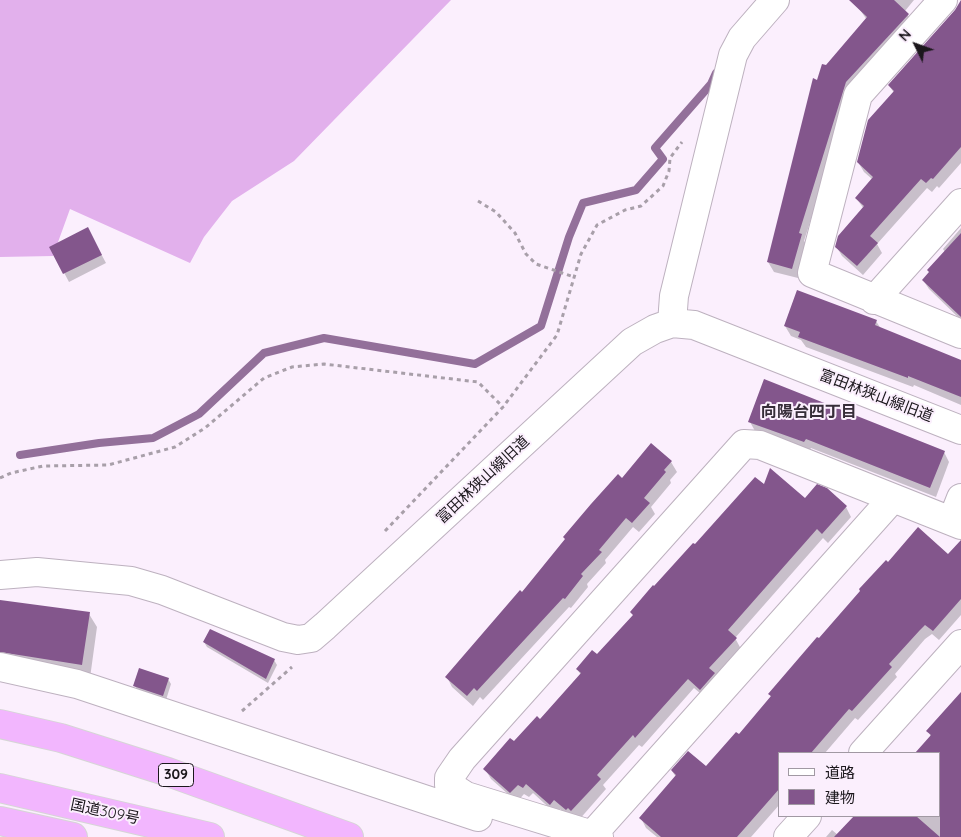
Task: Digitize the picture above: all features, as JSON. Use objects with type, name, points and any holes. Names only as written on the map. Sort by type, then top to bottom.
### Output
[{"type":"highway","name":"309","points":[[0,724],[61,738],[168,772],[349,837]]},
{"type":"highway","name":"国道309号","points":[[0,788],[210,837]]},
{"type":"highway","name":"国道309号","points":[[0,821],[73,837]]},
{"type":"street","points":[[672,324],[674,296],[733,55],[742,38],[775,0]]},
{"type":"street","points":[[943,0],[858,95],[812,273],[961,334]]},
{"type":"street","points":[[874,300],[961,202]]},
{"type":"street","name":"富田林狭山線旧道","points":[[300,640],[310,638],[325,626],[632,342],[655,329],[672,324],[694,325],[961,430]]},
{"type":"street","points":[[893,498],[595,836],[466,796],[450,785],[449,778],[468,752],[744,444],[760,445],[893,498],[958,514]]},
{"type":"street","points":[[0,575],[37,572],[131,581],[162,590],[282,637],[300,640]]},
{"type":"street","points":[[864,752],[961,644]]},
{"type":"street","points":[[0,667],[77,684],[221,730],[539,837]]},
{"type":"street","points":[[788,837],[806,817]]},
{"type":"path","points":[[379,536],[503,407],[556,335],[581,254],[597,225],[625,210],[641,206],[663,186],[669,172],[670,158],[685,138],[700,131],[714,130]]},
{"type":"path","points":[[478,201],[496,212],[515,233],[526,254],[536,264],[574,277]]},
{"type":"path","points":[[0,478],[11,473],[43,466],[108,465],[175,447],[205,428],[264,378],[292,367],[324,364],[478,382],[503,407]]},
{"type":"path","points":[[221,730],[298,661],[300,640]]},
{"type":"shaded area","points":[[0,0],[451,0],[294,161],[232,201],[204,237],[190,263],[70,209],[53,256],[0,257]]},
{"type":"building","points":[[849,0],[894,0],[909,14],[846,82],[799,233],[802,234],[792,269],[767,262],[813,78],[817,80],[822,64],[826,65],[867,17]]},
{"type":"building","points":[[961,0],[961,147],[933,179],[931,178],[926,183],[921,179],[870,236],[878,243],[857,266],[835,247],[838,236],[864,206],[855,198],[873,177],[857,162],[868,120],[894,91],[888,85],[955,10]]},
{"type":"building","points":[[88,227],[102,255],[63,274],[49,247]]},
{"type":"building","points":[[961,233],[961,317],[922,280],[929,272],[927,270]]},
{"type":"building","points":[[797,290],[877,320],[875,325],[961,360],[961,397],[798,337],[800,332],[784,326]]},
{"type":"building","points":[[764,379],[945,451],[930,488],[806,439],[804,442],[748,422]]},
{"type":"building","points":[[651,443],[672,461],[664,470],[666,472],[644,498],[650,503],[632,523],[626,518],[599,550],[602,552],[581,574],[583,576],[565,599],[563,598],[477,691],[474,688],[467,696],[445,677],[520,590],[522,592],[565,539],[563,537],[591,504],[618,474],[622,478]]},
{"type":"building","points":[[770,468],[805,498],[817,484],[827,488],[847,506],[822,534],[817,529],[728,630],[737,638],[709,668],[715,673],[700,690],[688,679],[635,738],[633,735],[597,775],[601,779],[571,811],[568,808],[566,810],[554,800],[550,805],[526,784],[523,788],[518,785],[510,793],[483,769],[510,738],[514,741],[537,716],[540,719],[581,673],[576,669],[592,650],[597,654],[633,615],[630,612],[653,585],[693,543],[695,544],[755,477],[764,484]]},
{"type":"building","points":[[918,527],[948,554],[961,540],[961,599],[933,631],[925,625],[920,630],[889,664],[892,667],[852,711],[849,709],[812,752],[778,752],[778,790],[737,837],[661,837],[639,818],[676,775],[671,770],[688,751],[706,766],[736,732],[739,734],[771,696],[768,694],[817,637],[819,638],[860,591],[859,589],[886,560],[888,562]]},
{"type":"building","points":[[0,600],[90,612],[82,665],[0,652]]},
{"type":"building","points":[[210,629],[275,659],[266,679],[203,642]]},
{"type":"building","points":[[139,668],[169,678],[163,696],[133,686]]},
{"type":"building","points":[[961,692],[961,837],[940,837],[941,752],[916,752],[931,735],[926,731]]},
{"type":"building","points":[[853,817],[917,817],[940,837],[834,837]]},
{"type":"waterway","points":[[20,455],[99,443],[153,438],[199,414],[264,353],[324,338],[475,364],[541,326],[569,237],[583,203],[636,190],[663,159],[655,148],[711,84],[716,73]]},
{"type":"district","name":"向陽台四丁目","points":[[809,412]]}]
